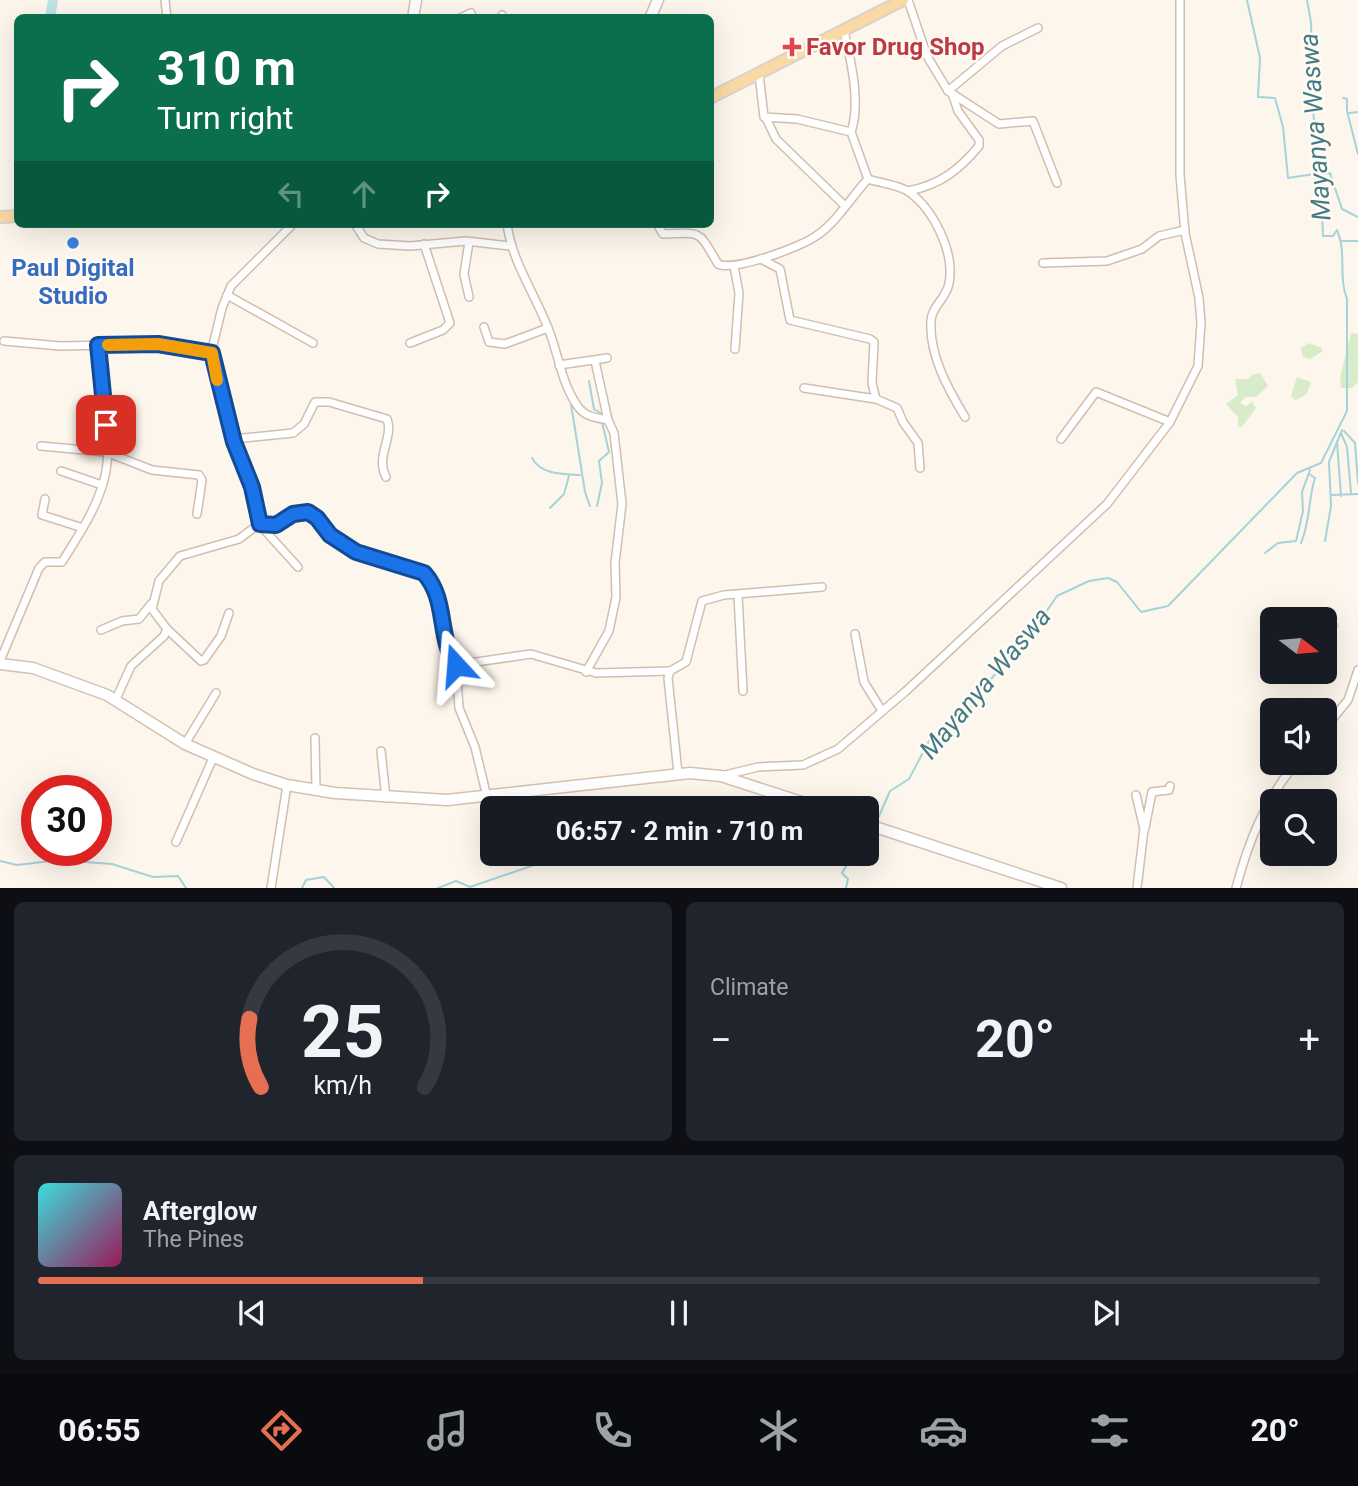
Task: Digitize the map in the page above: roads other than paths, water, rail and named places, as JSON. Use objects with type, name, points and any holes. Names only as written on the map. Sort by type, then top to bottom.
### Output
[{"type":"main road","points":[[714,97],[903,0]]},
{"type":"street","points":[[868,179],[908,191],[922,188],[959,170],[979,146],[979,140],[954,104],[951,94],[927,56],[908,0]]},
{"type":"street","points":[[721,776],[758,767],[789,767],[817,761],[838,749],[1107,504],[1170,422],[1192,382],[1200,347],[1199,298],[1185,230],[1180,175],[1180,0]]},
{"type":"street","points":[[951,94],[1002,47],[1038,28]]},
{"type":"street","points":[[844,31],[854,99],[855,120],[851,132],[868,179]]},
{"type":"street","points":[[759,74],[766,118],[776,139],[845,205]]},
{"type":"street","points":[[951,94],[999,124],[1033,121],[1057,183]]},
{"type":"street","points":[[766,118],[797,119],[851,132]]},
{"type":"street","points":[[659,228],[663,234],[698,235],[710,245],[718,264],[727,268],[761,259],[816,237],[868,179]]},
{"type":"street","points":[[908,191],[927,212],[949,254],[949,286],[933,311],[931,331],[948,388],[965,417]]},
{"type":"street","points":[[289,228],[237,279],[227,295],[212,353],[233,439],[252,487],[260,524],[298,567]]},
{"type":"street","points":[[358,228],[364,238],[378,244],[469,242],[510,246]]},
{"type":"street","points":[[508,228],[510,246],[548,328],[565,383],[581,410],[587,415],[608,420]]},
{"type":"street","points":[[1043,263],[1107,261],[1142,249],[1159,236],[1185,230]]},
{"type":"street","points":[[469,242],[464,274],[469,297]]},
{"type":"street","points":[[411,343],[443,330],[450,323],[424,244]]},
{"type":"street","points":[[761,259],[780,269],[790,320],[870,338],[874,342],[872,383],[876,398]]},
{"type":"street","points":[[734,266],[739,293],[735,349]]},
{"type":"street","points":[[227,295],[279,327],[313,343]]},
{"type":"street","points":[[484,327],[489,342],[498,345],[548,328]]},
{"type":"street","points":[[4,341],[60,346],[158,344],[212,353]]},
{"type":"street","points":[[98,345],[105,400],[106,453],[102,485],[83,528],[62,562],[45,562],[38,568],[0,662],[33,668],[116,699],[185,744],[213,758],[286,785],[386,798],[434,800],[480,797]]},
{"type":"street","points":[[559,365],[607,358]]},
{"type":"street","points":[[586,671],[604,641],[614,616],[615,564],[622,504],[614,433],[608,420],[595,361]]},
{"type":"street","points":[[804,388],[876,398],[897,408],[918,443],[920,468]]},
{"type":"street","points":[[1060,439],[1096,392],[1170,422]]},
{"type":"street","points":[[233,439],[293,433],[304,424],[315,402],[329,402],[387,419],[389,429],[382,461],[386,477]]},
{"type":"street","points":[[41,446],[106,453],[152,470],[201,476],[197,514]]},
{"type":"street","points":[[61,471],[102,485]]},
{"type":"street","points":[[45,499],[42,515],[83,528]]},
{"type":"street","points":[[101,630],[122,621],[139,618],[148,610],[165,571],[180,556],[239,539],[260,524],[276,525],[293,514],[308,512],[317,518],[330,535],[356,552],[424,573],[440,601],[446,648],[456,665],[459,708],[475,747],[487,796]]},
{"type":"street","points":[[456,665],[531,654],[586,671],[670,671],[686,662],[702,601],[822,587]]},
{"type":"street","points":[[738,595],[743,691]]},
{"type":"street","points":[[153,600],[153,613],[167,629],[204,660],[221,636],[229,613]]},
{"type":"street","points":[[116,699],[131,666],[164,636],[167,629]]},
{"type":"street","points":[[855,634],[863,682],[882,711]]},
{"type":"street","points":[[1337,713],[1348,700],[1358,670]]},
{"type":"street","points":[[670,671],[668,677],[678,773]]},
{"type":"street","points":[[185,744],[216,693]]},
{"type":"street","points":[[315,738],[316,790]]},
{"type":"street","points":[[381,751],[386,798]]},
{"type":"street","points":[[176,842],[213,758]]},
{"type":"street","points":[[495,796],[678,773],[721,776],[783,796]]},
{"type":"street","points":[[1236,887],[1259,817],[1274,789],[1286,775]]},
{"type":"street","points":[[271,887],[286,785]]},
{"type":"street","points":[[1137,887],[1144,829],[1152,792],[1169,790],[1170,786]]},
{"type":"street","points":[[1136,795],[1144,829]]},
{"type":"street","points":[[879,829],[1037,884],[1061,887]]},
{"type":"waterway","name":"Mayanya Waswa","points":[[51,14],[53,0]]},
{"type":"waterway","points":[[1247,0],[1260,58],[1258,97],[1275,98],[1283,127],[1288,178],[1314,174]]},
{"type":"waterway","name":"Mayanya Waswa","points":[[879,816],[890,791],[909,779],[930,739],[974,704],[979,692],[1009,659],[1013,648],[1035,628],[1057,596],[1089,581],[1108,578],[1117,582],[1141,612],[1168,606],[1297,473],[1321,463],[1347,411],[1347,299],[1340,238],[1337,230],[1333,236],[1323,236],[1322,213],[1316,198],[1311,22],[1307,0]]},
{"type":"waterway","points":[[1343,98],[1347,99],[1347,111],[1358,154]]},
{"type":"waterway","points":[[1349,113],[1358,112]]},
{"type":"waterway","points":[[1315,175],[1330,173],[1342,209],[1358,217]]},
{"type":"waterway","points":[[1342,241],[1358,241]]},
{"type":"waterway","points":[[589,381],[594,409],[602,414]]},
{"type":"waterway","points":[[571,404],[585,492],[590,506]]},
{"type":"waterway","points":[[597,506],[602,483],[599,461],[609,452],[602,422]]},
{"type":"waterway","points":[[1325,541],[1331,506],[1329,462],[1342,430]]},
{"type":"waterway","points":[[1344,431],[1355,443],[1358,483]]},
{"type":"waterway","points":[[1341,433],[1347,447],[1351,493]]},
{"type":"waterway","points":[[1337,442],[1341,496]]},
{"type":"waterway","points":[[532,458],[547,471],[580,475]]},
{"type":"waterway","points":[[1265,553],[1278,543],[1296,541],[1303,511],[1302,492],[1310,470]]},
{"type":"waterway","points":[[1301,543],[1315,478],[1309,474]]},
{"type":"waterway","points":[[550,508],[564,494],[569,476]]},
{"type":"waterway","points":[[1332,495],[1358,494]]},
{"type":"waterway","name":"Mayanya Waswa","points":[[0,861],[17,865],[59,860],[112,864],[153,877],[178,876],[186,888]]},
{"type":"waterway","name":"Mayanya Waswa","points":[[438,888],[456,881],[470,887],[531,866]]},
{"type":"waterway","name":"Mayanya Waswa","points":[[846,866],[842,873],[848,879],[846,888]]},
{"type":"waterway","name":"Mayanya Waswa","points":[[302,888],[306,880],[324,877],[334,888]]},
{"type":"place","name":"Favor Drug Shop","points":[[792,47]]},
{"type":"place","name":"Paul Digital Studio","points":[[73,243]]}]
